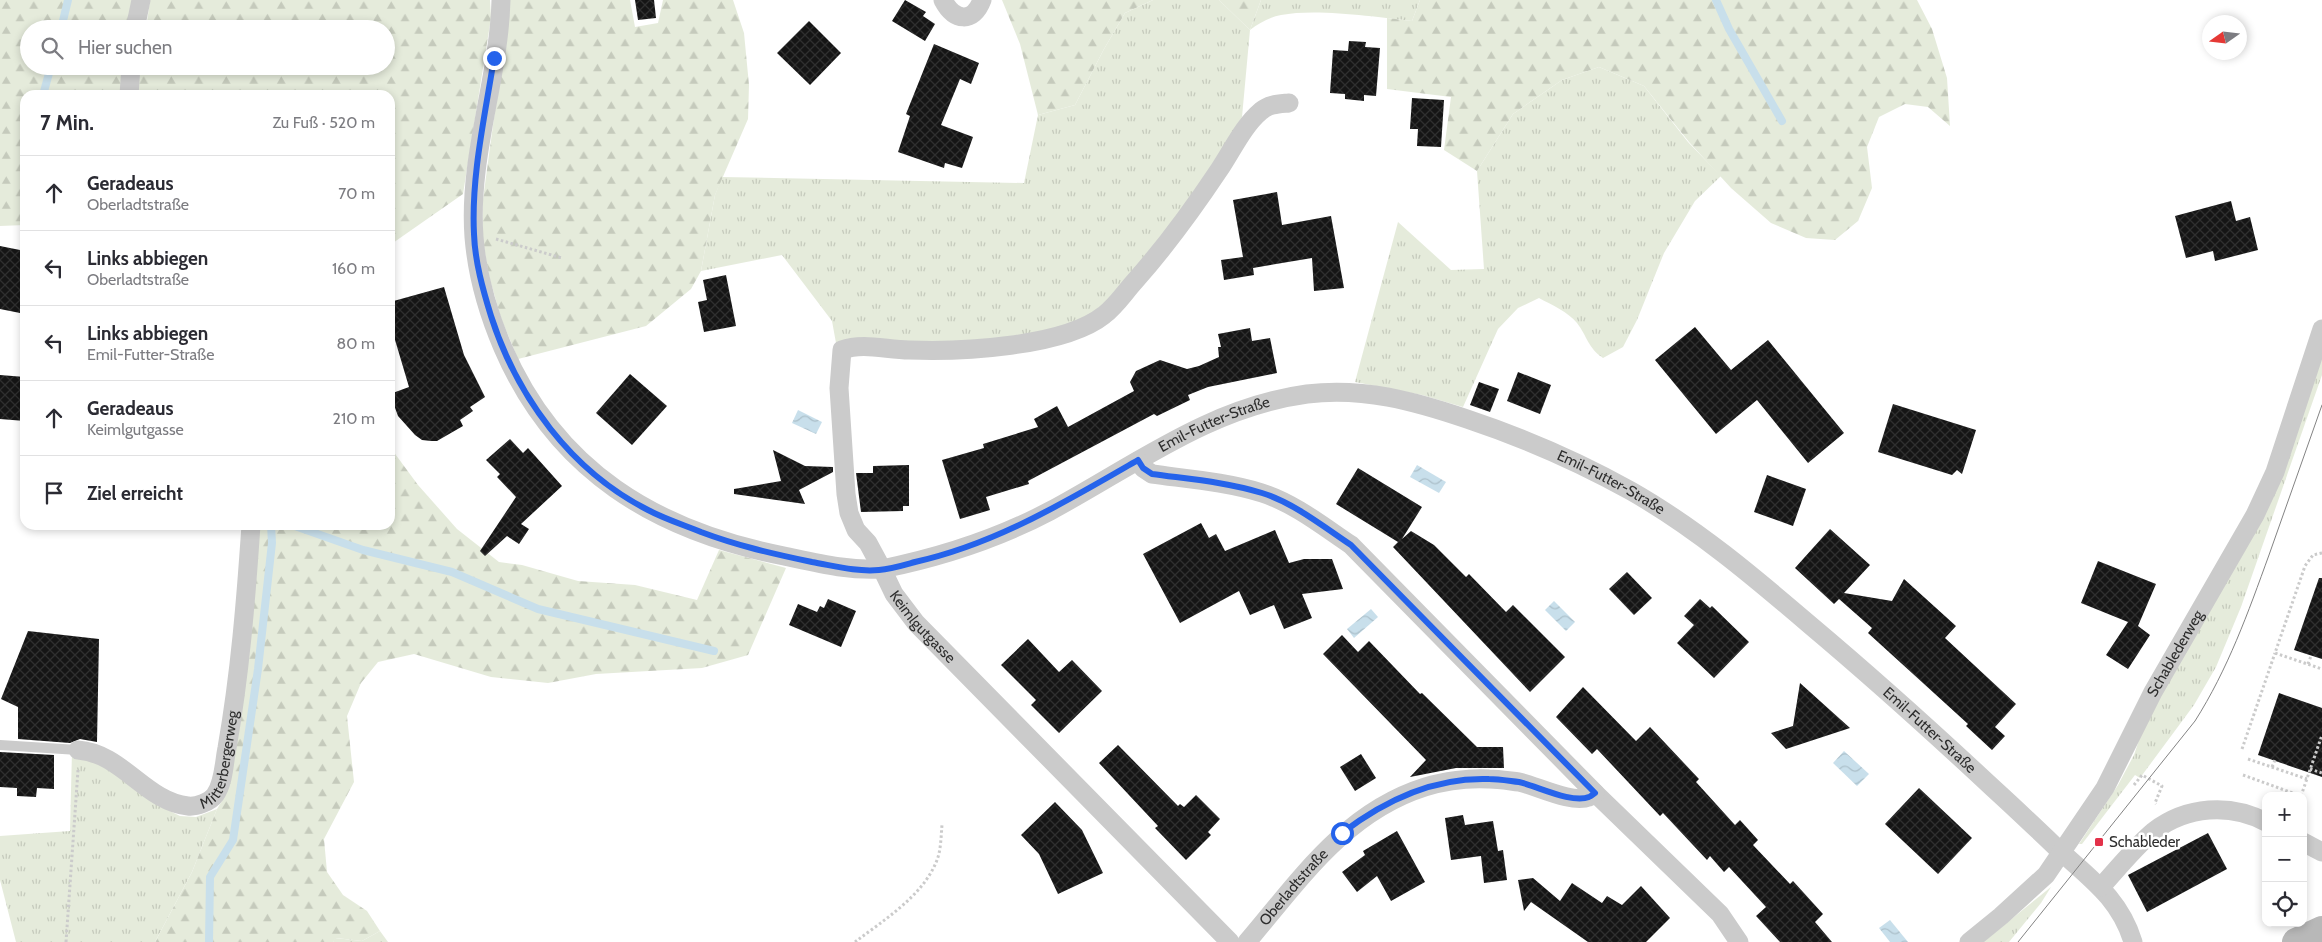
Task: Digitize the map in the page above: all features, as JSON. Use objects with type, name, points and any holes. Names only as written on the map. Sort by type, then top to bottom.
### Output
[{"type":"main road","points":[[2296,942],[2322,930]]},
{"type":"street","points":[[137,20],[141,0]]},
{"type":"street","points":[[501,0],[480,150],[474,207],[474,238],[484,292],[496,332],[514,374],[534,408],[584,465],[613,489],[648,510],[720,539],[763,552],[856,570],[882,570],[868,543],[856,530],[849,513],[839,388],[842,350],[854,346],[918,350],[1001,345],[1055,337],[1084,327],[1104,315],[1155,259],[1192,211],[1250,123],[1262,110],[1273,104],[1289,103]]},
{"type":"street","points":[[943,0],[949,10],[960,17],[971,16],[979,8],[982,0]]},
{"type":"street","points":[[129,90],[130,75]]},
{"type":"street","name":"Schablederweg","points":[[1968,942],[2046,875],[2063,853],[2106,788],[2153,692],[2255,515],[2275,472],[2322,328]]},
{"type":"street","name":"Emil-Futter-Straße","points":[[882,570],[960,550],[1002,534],[1050,511],[1210,421],[1244,408],[1306,394],[1345,391],[1402,398],[1520,436],[1577,463],[1633,492],[1677,520],[1749,573],[1916,715],[2063,853],[2101,886],[2115,905],[2133,942]]},
{"type":"street","points":[[1138,460],[1143,468],[1152,474],[1221,484],[1263,493],[1304,513],[1351,545],[1595,793],[1720,914],[1739,942]]},
{"type":"street","name":"Mitterbergerweg","points":[[78,750],[90,750],[107,758],[168,801],[189,806],[203,804],[215,796],[221,780],[230,730],[246,597],[251,530]]},
{"type":"street","name":"Keimlgutgasse","points":[[882,570],[894,594],[916,623],[1230,942]]},
{"type":"street","name":"Oberladtstraße","points":[[1247,942],[1342,833],[1370,812],[1399,797],[1426,787],[1457,781],[1488,779],[1520,782],[1578,798],[1590,797],[1595,793]]},
{"type":"street","points":[[2101,886],[2154,832],[2173,819],[2215,808],[2249,813],[2262,820]]},
{"type":"street","points":[[2307,844],[2322,852]]},
{"type":"lane","name":"Mitterbergerweg","points":[[0,744],[78,750]]},
{"type":"path","points":[[474,238],[502,240],[562,258]]},
{"type":"path","points":[[2242,749],[2305,566],[2313,555],[2322,553]]},
{"type":"path","points":[[2275,653],[2322,669]]},
{"type":"path","points":[[2308,664],[2311,656]]},
{"type":"path","points":[[2302,792],[2322,735]]},
{"type":"path","points":[[66,942],[77,800],[78,750]]},
{"type":"path","points":[[2248,759],[2307,780]]},
{"type":"path","points":[[2272,767],[2275,760]]},
{"type":"path","points":[[2310,769],[2322,773]]},
{"type":"path","points":[[2134,785],[2142,774],[2162,786],[2155,802]]},
{"type":"path","points":[[2243,775],[2290,792]]},
{"type":"path","points":[[855,942],[884,920],[921,886],[938,859],[942,825]]},
{"type":"green space","points":[[0,0],[133,0],[130,20],[20,20],[20,75],[122,75],[121,90],[20,90],[20,225],[0,226]]},
{"type":"green space","points":[[150,0],[490,0],[491,18],[463,194],[395,242],[395,90],[137,90],[138,75],[395,75],[395,20],[147,20]]},
{"type":"green space","points":[[510,0],[630,0],[635,27],[658,23],[663,0],[733,0],[744,33],[749,85],[748,119],[715,195],[701,271],[691,289],[646,326],[518,359],[501,318],[489,276],[482,236],[483,199]]},
{"type":"green space","points":[[1002,0],[1153,0],[1125,13],[1075,105],[1038,115],[1020,44]]},
{"type":"green space","points":[[1153,0],[1219,0],[1250,30],[1242,117],[1186,206],[1106,305],[1056,333],[960,343],[836,343],[832,321],[782,255],[701,271],[715,195],[722,177],[1024,183],[1038,115],[1075,105],[1125,13]]},
{"type":"green space","points":[[1261,0],[1420,0],[1412,21],[1311,12],[1273,17],[1250,30]]},
{"type":"green space","points":[[1261,0],[1250,30],[1220,1]]},
{"type":"green space","points":[[1420,0],[1917,0],[1932,29],[1947,78],[1950,126],[1928,107],[1905,104],[1879,117],[1867,147],[1872,188],[1858,221],[1835,240],[1806,238],[1771,223],[1731,188],[1689,142],[1644,86],[1599,67],[1562,80],[1513,114],[1477,171],[1444,150],[1451,97],[1387,89],[1387,18],[1412,21]]},
{"type":"green space","points":[[1599,67],[1644,86],[1688,142],[1721,176],[1695,201],[1664,253],[1637,320],[1623,347],[1603,358],[1591,346],[1577,323],[1569,315],[1539,298],[1518,308],[1498,329],[1463,407],[1422,395],[1355,382],[1398,222],[1451,270],[1484,269],[1477,171],[1513,114],[1562,80]]},
{"type":"green space","points":[[2322,350],[2322,375],[2241,607],[2216,667],[2194,705],[2140,778],[2135,775],[2082,844],[2079,844],[2118,785],[2134,755],[2146,719],[2209,612]]},
{"type":"green space","points":[[395,454],[418,485],[457,529],[499,562],[522,565],[578,581],[635,585],[697,600],[719,550],[786,568],[748,655],[702,668],[596,674],[548,683],[491,677],[414,654],[378,662],[361,683],[347,716],[354,782],[324,839],[327,872],[343,895],[367,911],[380,931],[362,941],[336,938],[333,942],[155,942],[192,872],[217,809],[225,796],[257,530],[395,530]]},
{"type":"green space","points":[[72,751],[102,765],[162,807],[180,816],[196,817],[217,809],[192,872],[155,942],[16,942],[0,880],[0,836],[70,831]]},
{"type":"green space","points":[[2051,887],[2041,903],[2009,942],[1983,942]]},
{"type":"green space","points":[[380,931],[388,942],[333,942],[335,938],[362,941]]},
{"type":"water","points":[[798,410],[822,422],[816,434],[792,423]]},
{"type":"water","points":[[1417,465],[1446,482],[1439,493],[1410,477]]},
{"type":"water","points":[[1554,601],[1575,622],[1566,631],[1545,610]]},
{"type":"water","points":[[1371,609],[1378,617],[1354,638],[1347,629]]},
{"type":"water","points":[[1844,751],[1869,774],[1857,786],[1833,763]]},
{"type":"water","points":[[1890,920],[1908,942],[1890,942],[1879,928]]},
{"type":"building","points":[[635,0],[654,0],[656,18],[638,20]]},
{"type":"building","points":[[905,0],[926,12],[923,16],[935,24],[925,41],[892,21]]},
{"type":"building","points":[[809,21],[841,53],[810,85],[777,53]]},
{"type":"building","points":[[1349,41],[1366,42],[1365,47],[1380,48],[1376,96],[1364,95],[1364,101],[1345,99],[1345,94],[1330,93],[1333,50],[1348,51]]},
{"type":"building","points":[[934,44],[979,63],[971,84],[960,79],[941,125],[973,137],[962,168],[945,163],[944,168],[898,152],[910,116],[906,114]]},
{"type":"building","points":[[1412,98],[1444,100],[1441,147],[1417,146],[1418,129],[1410,129]]},
{"type":"building","points":[[1277,192],[1282,225],[1331,216],[1344,288],[1314,291],[1312,258],[1253,268],[1254,275],[1224,280],[1221,260],[1243,257],[1233,200]]},
{"type":"building","points":[[2231,201],[2236,221],[2250,217],[2258,250],[2215,261],[2213,251],[2186,258],[2175,216]]},
{"type":"building","points":[[0,246],[20,250],[20,313],[0,309]]},
{"type":"building","points":[[726,275],[736,326],[704,332],[698,302],[707,300],[703,280]]},
{"type":"building","points":[[444,287],[464,355],[485,397],[470,407],[473,411],[460,420],[463,426],[437,441],[422,440],[415,435],[398,416],[395,408],[395,392],[409,387],[395,340],[395,301]]},
{"type":"building","points":[[1695,327],[1731,370],[1768,340],[1844,433],[1808,463],[1757,400],[1716,434],[1655,360]]},
{"type":"building","points":[[1250,328],[1252,341],[1270,338],[1277,373],[1208,387],[1188,395],[1190,400],[1157,416],[1154,414],[1028,481],[1029,484],[986,497],[990,510],[960,519],[942,460],[984,448],[983,444],[1038,427],[1034,419],[1057,406],[1068,427],[1134,391],[1130,382],[1136,371],[1160,360],[1187,369],[1199,366],[1219,357],[1218,347],[1221,347],[1218,334]]},
{"type":"building","points":[[1518,372],[1551,385],[1540,414],[1507,401]]},
{"type":"building","points":[[630,374],[667,406],[632,445],[596,413]]},
{"type":"building","points":[[0,375],[20,377],[20,421],[0,419]]},
{"type":"building","points":[[1479,382],[1499,389],[1490,412],[1470,405]]},
{"type":"building","points":[[1893,404],[1976,430],[1962,474],[1957,470],[1952,475],[1878,452]]},
{"type":"building","points":[[510,439],[523,453],[528,448],[562,486],[521,524],[529,529],[519,544],[507,536],[485,556],[480,551],[516,497],[497,477],[500,474],[486,460]]},
{"type":"building","points":[[773,450],[805,466],[833,467],[833,472],[799,490],[805,504],[734,494],[734,489],[781,481]]},
{"type":"building","points":[[909,465],[909,506],[903,506],[903,511],[861,512],[856,473],[873,473],[873,466]]},
{"type":"building","points":[[1358,468],[1422,507],[1402,539],[1411,531],[1434,545],[1466,577],[1469,574],[1506,612],[1513,605],[1565,657],[1530,692],[1393,547],[1398,542],[1336,504]]},
{"type":"building","points":[[1767,475],[1806,489],[1793,526],[1754,512]]},
{"type":"building","points":[[1201,523],[1209,538],[1216,534],[1225,551],[1275,530],[1289,563],[1304,559],[1332,559],[1343,589],[1302,594],[1312,618],[1284,629],[1274,605],[1250,615],[1239,591],[1180,623],[1143,554]]},
{"type":"building","points":[[1830,529],[1870,565],[1844,593],[1892,601],[1904,579],[1956,626],[1945,638],[2016,704],[1995,727],[2005,736],[1992,750],[1966,726],[1968,724],[1868,633],[1872,628],[1839,599],[1834,604],[1795,568]]},
{"type":"building","points":[[2098,561],[2156,584],[2138,626],[2150,635],[2128,669],[2106,655],[2128,622],[2081,603]]},
{"type":"building","points":[[1627,572],[1652,598],[1634,615],[1609,589]]},
{"type":"building","points":[[2319,578],[2322,578],[2322,659],[2294,650]]},
{"type":"building","points":[[828,599],[856,611],[841,647],[789,625],[798,604],[817,612],[820,606],[824,608]]},
{"type":"building","points":[[1700,599],[1710,608],[1712,606],[1749,642],[1714,678],[1677,643],[1694,625],[1684,616]]},
{"type":"building","points":[[28,631],[99,639],[97,742],[80,739],[70,743],[18,739],[18,707],[1,699]]},
{"type":"building","points":[[1342,635],[1358,652],[1369,641],[1420,694],[1422,693],[1477,747],[1503,747],[1504,768],[1456,768],[1410,777],[1426,760],[1323,654]]},
{"type":"building","points":[[1028,639],[1059,672],[1072,660],[1102,691],[1059,733],[1031,705],[1036,700],[1001,665]]},
{"type":"building","points":[[1800,683],[1850,728],[1786,749],[1771,733],[1793,726]]},
{"type":"building","points":[[1583,687],[1636,741],[1650,727],[1699,779],[1696,782],[1735,825],[1740,820],[1758,840],[1753,845],[1790,884],[1793,881],[1823,914],[1815,922],[1832,942],[1780,942],[1756,916],[1766,907],[1729,867],[1724,872],[1710,856],[1707,860],[1663,813],[1660,816],[1597,749],[1592,754],[1556,717]]},
{"type":"building","points":[[2279,693],[2322,708],[2322,777],[2258,755]]},
{"type":"building","points":[[1118,745],[1178,806],[1180,804],[1184,807],[1196,795],[1220,819],[1208,832],[1211,835],[1186,860],[1155,828],[1158,826],[1099,763]]},
{"type":"building","points":[[0,752],[54,755],[54,789],[37,788],[36,797],[17,796],[17,788],[0,787]]},
{"type":"building","points":[[1361,754],[1376,778],[1355,791],[1340,767]]},
{"type":"building","points":[[1919,788],[1972,838],[1938,874],[1885,824]]},
{"type":"building","points":[[1055,802],[1082,830],[1103,873],[1058,894],[1039,854],[1021,835]]},
{"type":"building","points":[[1463,815],[1465,825],[1493,821],[1498,851],[1503,850],[1507,880],[1484,883],[1481,856],[1451,860],[1445,818]]},
{"type":"building","points":[[1397,831],[1425,882],[1391,901],[1377,876],[1357,892],[1342,872],[1365,855],[1363,851]]},
{"type":"building","points":[[2208,833],[2227,869],[2147,912],[2128,875]]},
{"type":"building","points":[[1533,878],[1560,901],[1572,883],[1602,903],[1607,896],[1622,905],[1641,886],[1670,918],[1646,942],[1588,942],[1531,902],[1524,911],[1518,880]]},
{"type":"waterway","points":[[63,20],[68,0]]},
{"type":"waterway","points":[[1716,0],[1729,29],[1782,121]]},
{"type":"waterway","points":[[44,90],[49,75]]},
{"type":"waterway","points":[[209,942],[210,877],[233,840],[258,669],[272,543],[271,530]]},
{"type":"waterway","points":[[306,530],[363,550],[452,572],[538,609],[714,651]]},
{"type":"tram line","points":[[2018,942],[2195,721],[2207,701],[2218,681],[2245,619],[2322,405]]},
{"type":"place","name":"Schableder","points":[[2099,842]]},
{"type":"route","points":[[494,58],[480,150],[474,207],[474,238],[484,292],[496,332],[514,374],[534,408],[557,437],[584,465],[613,489],[648,510],[720,539],[763,552],[856,570],[882,570],[925,560],[982,542],[1050,511],[1138,460],[1143,468],[1152,474],[1221,484],[1263,493],[1304,513],[1351,545],[1443,636],[1595,793],[1590,797],[1578,798],[1520,782],[1488,779],[1457,781],[1426,787],[1399,797],[1370,812],[1342,833]]}]
